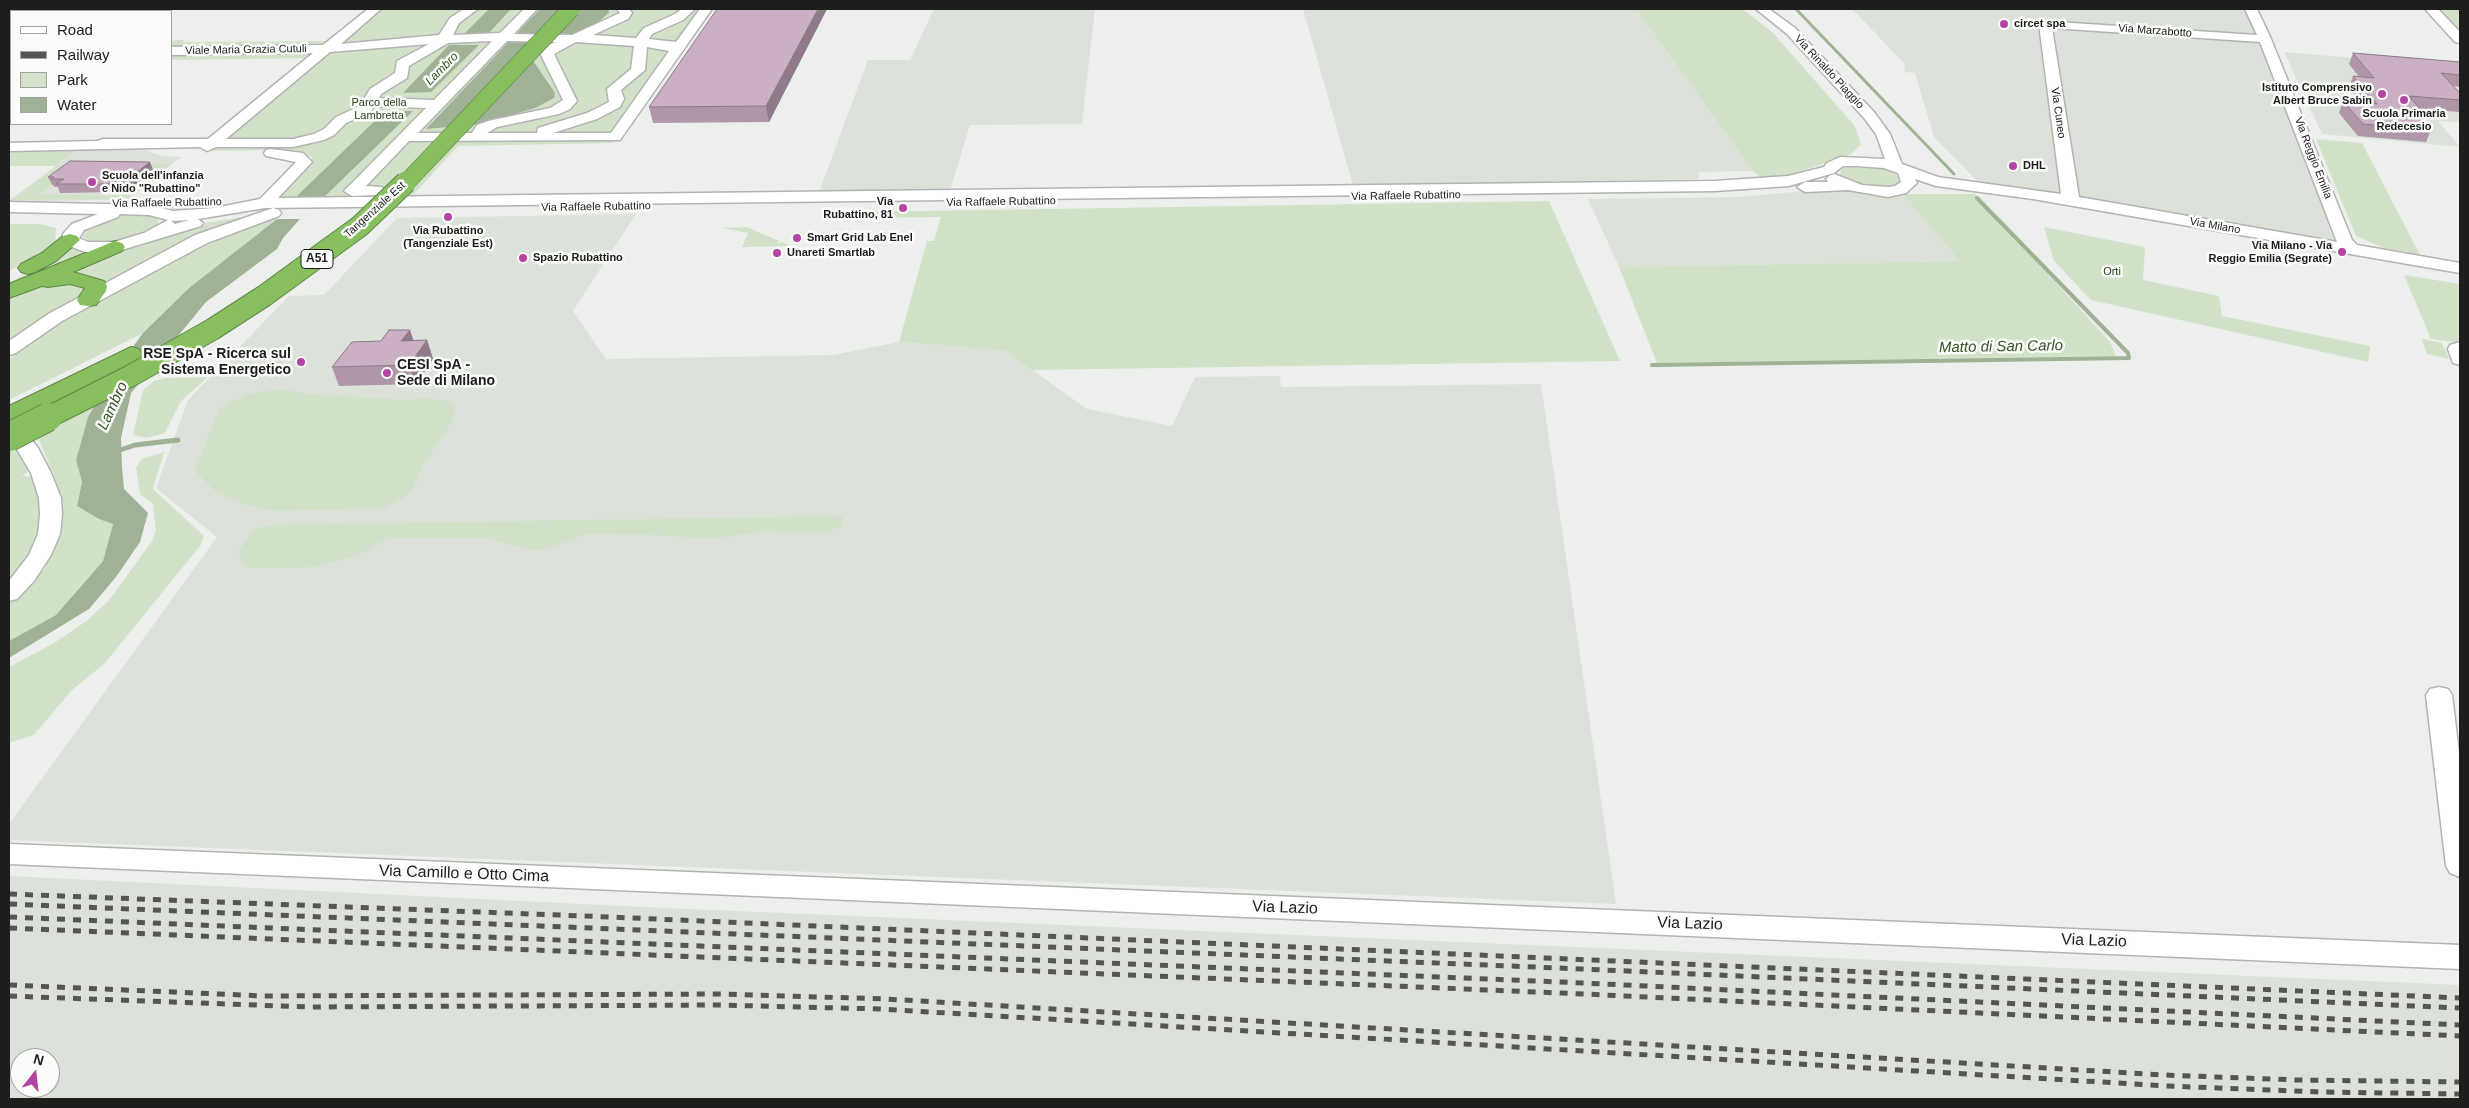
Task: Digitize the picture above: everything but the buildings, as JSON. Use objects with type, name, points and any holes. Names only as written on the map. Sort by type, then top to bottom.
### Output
[{"type":"highway","name":"Tangenziale Est","points":[[9,415],[131,354],[218,304],[283,260],[355,207],[399,165],[549,9]]},
{"type":"highway","name":"Tangenziale Est","points":[[9,437],[83,400],[213,329],[296,275],[348,236],[423,166],[571,9]]},
{"type":"highway","points":[[12,286],[73,235]]},
{"type":"highway","points":[[12,286],[115,247]]},
{"type":"highway","points":[[12,286],[54,280],[83,279],[96,286],[95,291],[88,300]]},
{"type":"highway","points":[[9,404],[86,369],[131,354]]},
{"type":"highway","points":[[9,445],[50,425],[83,400]]},
{"type":"street","points":[[206,147],[323,49],[375,9]]},
{"type":"street","points":[[103,143],[206,147],[293,143],[310,140],[329,132],[341,120],[362,112],[371,102],[375,92],[402,75],[402,64],[409,58],[445,39],[454,21],[472,9]]},
{"type":"street","points":[[425,190],[352,191],[531,9]]},
{"type":"street","points":[[547,56],[551,49],[624,16],[626,13],[623,9]]},
{"type":"street","points":[[532,139],[548,129],[592,116],[615,104],[617,99],[614,89],[638,70],[640,46],[648,30],[679,17],[689,9]]},
{"type":"street","points":[[406,137],[532,139],[615,137],[706,9]]},
{"type":"street","name":"Via Rinaldo Piaggio","points":[[1762,9],[1791,30],[1856,101],[1883,134],[1886,145],[1902,176]]},
{"type":"street","name":"Via Reggio Emilia","points":[[2251,9],[2265,38],[2346,242],[2349,245],[2347,249]]},
{"type":"street","points":[[2431,9],[2458,35]]},
{"type":"street","name":"Via Marzabotto","points":[[2045,24],[2265,38]]},
{"type":"street","name":"Via Cuneo","points":[[2045,24],[2069,194],[2072,197],[2068,200]]},
{"type":"street","points":[[323,49],[445,39],[505,37],[575,38],[640,46],[679,46]]},
{"type":"street","points":[[602,52],[640,46]]},
{"type":"street","points":[[323,49],[409,58]]},
{"type":"street","name":"Viale Maria Grazia Cutuli","points":[[172,51],[323,49]]},
{"type":"street","points":[[547,56],[575,54]]},
{"type":"street","points":[[482,138],[479,132],[482,128],[554,110],[570,101],[547,56]]},
{"type":"street","points":[[371,102],[438,104]]},
{"type":"street","points":[[1863,161],[1878,155],[1886,145]]},
{"type":"street","points":[[9,147],[150,146],[185,154],[280,153],[303,159],[304,162],[281,186],[269,208],[200,239],[88,300],[29,334],[9,349]]},
{"type":"street","name":"Via Raffaele Rubattino","points":[[9,218],[56,219],[70,224],[74,244],[85,247],[115,247],[219,217],[269,208],[390,210],[1750,192],[1846,186],[1876,191],[1894,191],[1902,176],[1863,161],[1840,162],[1829,170],[1789,181],[1705,186],[269,208],[170,216],[159,211],[49,207]]},
{"type":"street","points":[[1829,170],[1833,178],[1846,186]]},
{"type":"street","name":"Via Milano","points":[[1902,176],[2068,200],[2460,268]]},
{"type":"street","name":"Via Raffaele Rubattino","points":[[9,207],[236,202],[259,197],[281,186]]},
{"type":"street","name":"Via Raffaele Rubattino","points":[[73,235],[102,216],[133,210]]},
{"type":"street","name":"Via Raffaele Rubattino","points":[[157,234],[169,224],[170,216]]},
{"type":"street","points":[[2460,348],[2457,351],[2460,360]]},
{"type":"street","points":[[9,423],[28,448],[41,473],[50,498],[52,515],[49,534],[40,555],[26,576],[9,594]]},
{"type":"street","points":[[2439,694],[2460,866]]},
{"type":"street","name":"Via Camillo e Otto Cima","points":[[9,854],[919,894]]},
{"type":"street","name":"Via Lazio","points":[[919,894],[2460,957]]},
{"type":"shaded area","points":[[934,9],[1095,9],[1082,124],[970,125],[950,190],[819,192],[868,60],[910,60]]},
{"type":"shaded area","points":[[1303,9],[1636,9],[1753,171],[1698,172],[1700,176],[1697,179],[1353,185]]},
{"type":"shaded area","points":[[1852,9],[2250,9],[2265,39],[2347,249],[1983,187],[1934,137],[1915,73],[1905,72],[1904,63]]},
{"type":"shaded area","name":"Istituto Comprensivo Albert Bruce Sabin","points":[[2284,52],[2460,67],[2460,122],[2438,121],[2460,147],[2322,134]]},
{"type":"shaded area","name":"Scuola dell'infanzia e Nido \"Rubattino\"","points":[[141,149],[162,156],[181,157],[128,200],[9,201],[77,150]]},
{"type":"shaded area","points":[[1835,188],[1870,194],[1903,194],[1961,261],[1619,267],[1588,199],[1740,197]]},
{"type":"shaded area","points":[[636,214],[573,311],[606,359],[833,355],[899,342],[1006,351],[1087,409],[1172,426],[1195,377],[1280,376],[1281,387],[1541,384],[1616,904],[9,840],[9,824],[217,537],[156,488],[188,400],[289,296],[324,295],[397,218]]},
{"type":"shaded area","points":[[9,876],[644,907],[2460,985],[2460,1099],[9,1099]]},
{"type":"green space","name":"Parco della Lambretta","points":[[372,9],[709,9],[612,143],[458,146],[413,195],[276,197],[313,162],[312,157],[299,151],[286,150],[206,151],[206,143],[310,58],[172,60],[172,42],[332,41]]},
{"type":"green space","points":[[1636,9],[1741,9],[1748,13],[1773,33],[1854,125],[1861,144],[1851,154],[1787,176],[1761,178],[1753,171]]},
{"type":"green space","points":[[2431,9],[2460,9],[2460,33],[2453,32]]},
{"type":"green space","points":[[2316,139],[2362,143],[2420,255],[2384,248],[2356,236]]},
{"type":"green space","points":[[9,150],[77,150],[55,166],[9,166]]},
{"type":"green space","points":[[171,164],[127,199],[11,200],[58,165],[80,165],[40,194],[112,196],[129,184],[111,165]]},
{"type":"green space","points":[[1853,165],[1882,167],[1896,174],[1899,181],[1896,185],[1881,188],[1861,186],[1844,180],[1840,176],[1841,169]]},
{"type":"green space","points":[[1903,194],[1975,194],[2110,342],[2116,356],[1657,363],[1619,267],[1960,261]]},
{"type":"green space","points":[[259,198],[266,199],[215,210],[185,211],[158,206],[230,204]]},
{"type":"green space","points":[[1549,201],[1620,361],[1032,370],[1006,351],[899,342],[927,241],[934,241],[941,217],[857,218],[860,212]]},
{"type":"green space","points":[[132,214],[154,216],[159,221],[158,224],[144,234],[116,242],[91,242],[83,237],[83,233],[87,228],[106,219]]},
{"type":"green space","points":[[244,217],[102,290],[47,279],[106,253],[198,224]]},
{"type":"green space","points":[[277,219],[189,288],[143,333],[9,400],[9,360],[16,351],[40,332],[202,242],[261,220]]},
{"type":"green space","points":[[9,224],[40,224],[56,228],[55,247],[9,271]]},
{"type":"green space","points":[[747,227],[779,241],[776,244],[782,242],[792,246],[742,247],[748,233],[722,228]]},
{"type":"green space","name":"Orti","points":[[2044,227],[2145,247],[2143,280],[2219,296],[2222,316],[2370,346],[2368,362],[2091,300],[2054,261]]},
{"type":"green space","points":[[69,248],[92,251],[9,288],[9,283]]},
{"type":"green space","points":[[2404,275],[2460,284],[2460,343],[2431,339]]},
{"type":"green space","points":[[59,283],[82,284],[88,291],[9,345],[9,297]]},
{"type":"green space","points":[[2422,339],[2442,343],[2449,359],[2427,354]]},
{"type":"green space","points":[[208,377],[181,401],[165,433],[147,438],[133,435],[143,390],[154,381],[165,378]]},
{"type":"green space","points":[[282,389],[307,394],[410,400],[426,398],[446,401],[456,406],[452,422],[422,467],[414,486],[407,496],[385,508],[275,511],[246,505],[215,491],[195,471],[219,409],[247,394]]},
{"type":"green space","points":[[92,408],[76,460],[82,482],[77,506],[113,524],[103,561],[56,615],[9,641],[9,602],[44,570],[57,545],[59,492],[54,475],[37,436]]},
{"type":"green space","points":[[18,446],[32,469],[22,476],[33,477],[45,512],[36,551],[9,586],[9,451]]},
{"type":"green space","points":[[164,452],[153,489],[204,536],[200,546],[105,663],[71,691],[34,735],[9,743],[9,667],[54,643],[88,620],[110,599],[152,541],[156,531],[153,504],[140,494],[136,467],[142,459]]},
{"type":"green space","points":[[842,516],[843,526],[827,532],[765,531],[710,539],[657,535],[587,534],[547,549],[529,550],[488,538],[390,538],[356,556],[315,567],[247,568],[238,552],[252,531],[270,525]]},
{"type":"water","points":[[489,9],[511,9],[488,34],[464,34]]},
{"type":"water","points":[[540,9],[608,9],[609,13],[594,25],[539,51],[532,59],[555,93],[554,98],[535,108],[472,125],[426,129]]},
{"type":"water","name":"Lambro","points":[[449,45],[479,45],[431,92],[403,93]]},
{"type":"water","points":[[385,111],[413,111],[324,197],[296,197]]},
{"type":"water","name":"Lambro","points":[[277,219],[300,219],[283,238],[277,249],[206,302],[131,393],[121,438],[122,468],[124,489],[148,513],[140,542],[116,577],[89,609],[9,658],[9,641],[56,615],[103,561],[113,524],[99,519],[77,506],[82,482],[76,460],[88,417],[106,384],[143,333],[189,288]]},
{"type":"waterway","name":"Matto di San Carlo","points":[[1796,9],[1954,174]]},
{"type":"waterway","name":"Matto di San Carlo","points":[[1652,365],[2129,358],[2128,353],[1977,198]]},
{"type":"waterway","name":"Matto di San Carlo","points":[[117,451],[135,445],[178,440]]},
{"type":"railway","points":[[9,894],[610,917],[2460,998]]},
{"type":"railway","points":[[9,904],[1582,969],[2460,1008]]},
{"type":"railway","points":[[9,917],[1583,983],[2460,1025]]},
{"type":"railway","points":[[9,928],[1584,994],[2460,1036]]},
{"type":"railway","points":[[9,985],[265,996],[722,994],[886,999],[2164,1075],[2297,1080],[2460,1082]]},
{"type":"railway","points":[[9,996],[309,1007],[719,1005],[880,1009],[2168,1086],[2320,1092],[2460,1094]]},
{"type":"place","name":"circet spa","points":[[2004,24]]},
{"type":"place","name":"Istituto Comprensivo Albert Bruce Sabin","points":[[2382,94]]},
{"type":"place","name":"Scuola Primaria Redecesio","points":[[2404,100]]},
{"type":"place","name":"DHL","points":[[2013,166]]},
{"type":"place","name":"Scuola dell'infanzia e Nido \"Rubattino\"","points":[[92,182]]},
{"type":"place","name":"Via Rubattino, 81","points":[[903,208]]},
{"type":"place","name":"Via Rubattino (Tangenziale Est)","points":[[448,217]]},
{"type":"place","name":"Smart Grid Lab Enel","points":[[797,238]]},
{"type":"place","name":"Via Milano - Via Reggio Emilia (Segrate)","points":[[2342,252]]},
{"type":"place","name":"Unareti Smartlab","points":[[777,253]]},
{"type":"place","name":"Spazio Rubattino","points":[[523,258]]},
{"type":"place","name":"RSE SpA - Ricerca sul Sistema Energetico","points":[[301,362]]},
{"type":"place","name":"CESI SpA - Sede di Milano","points":[[387,373]]}]
